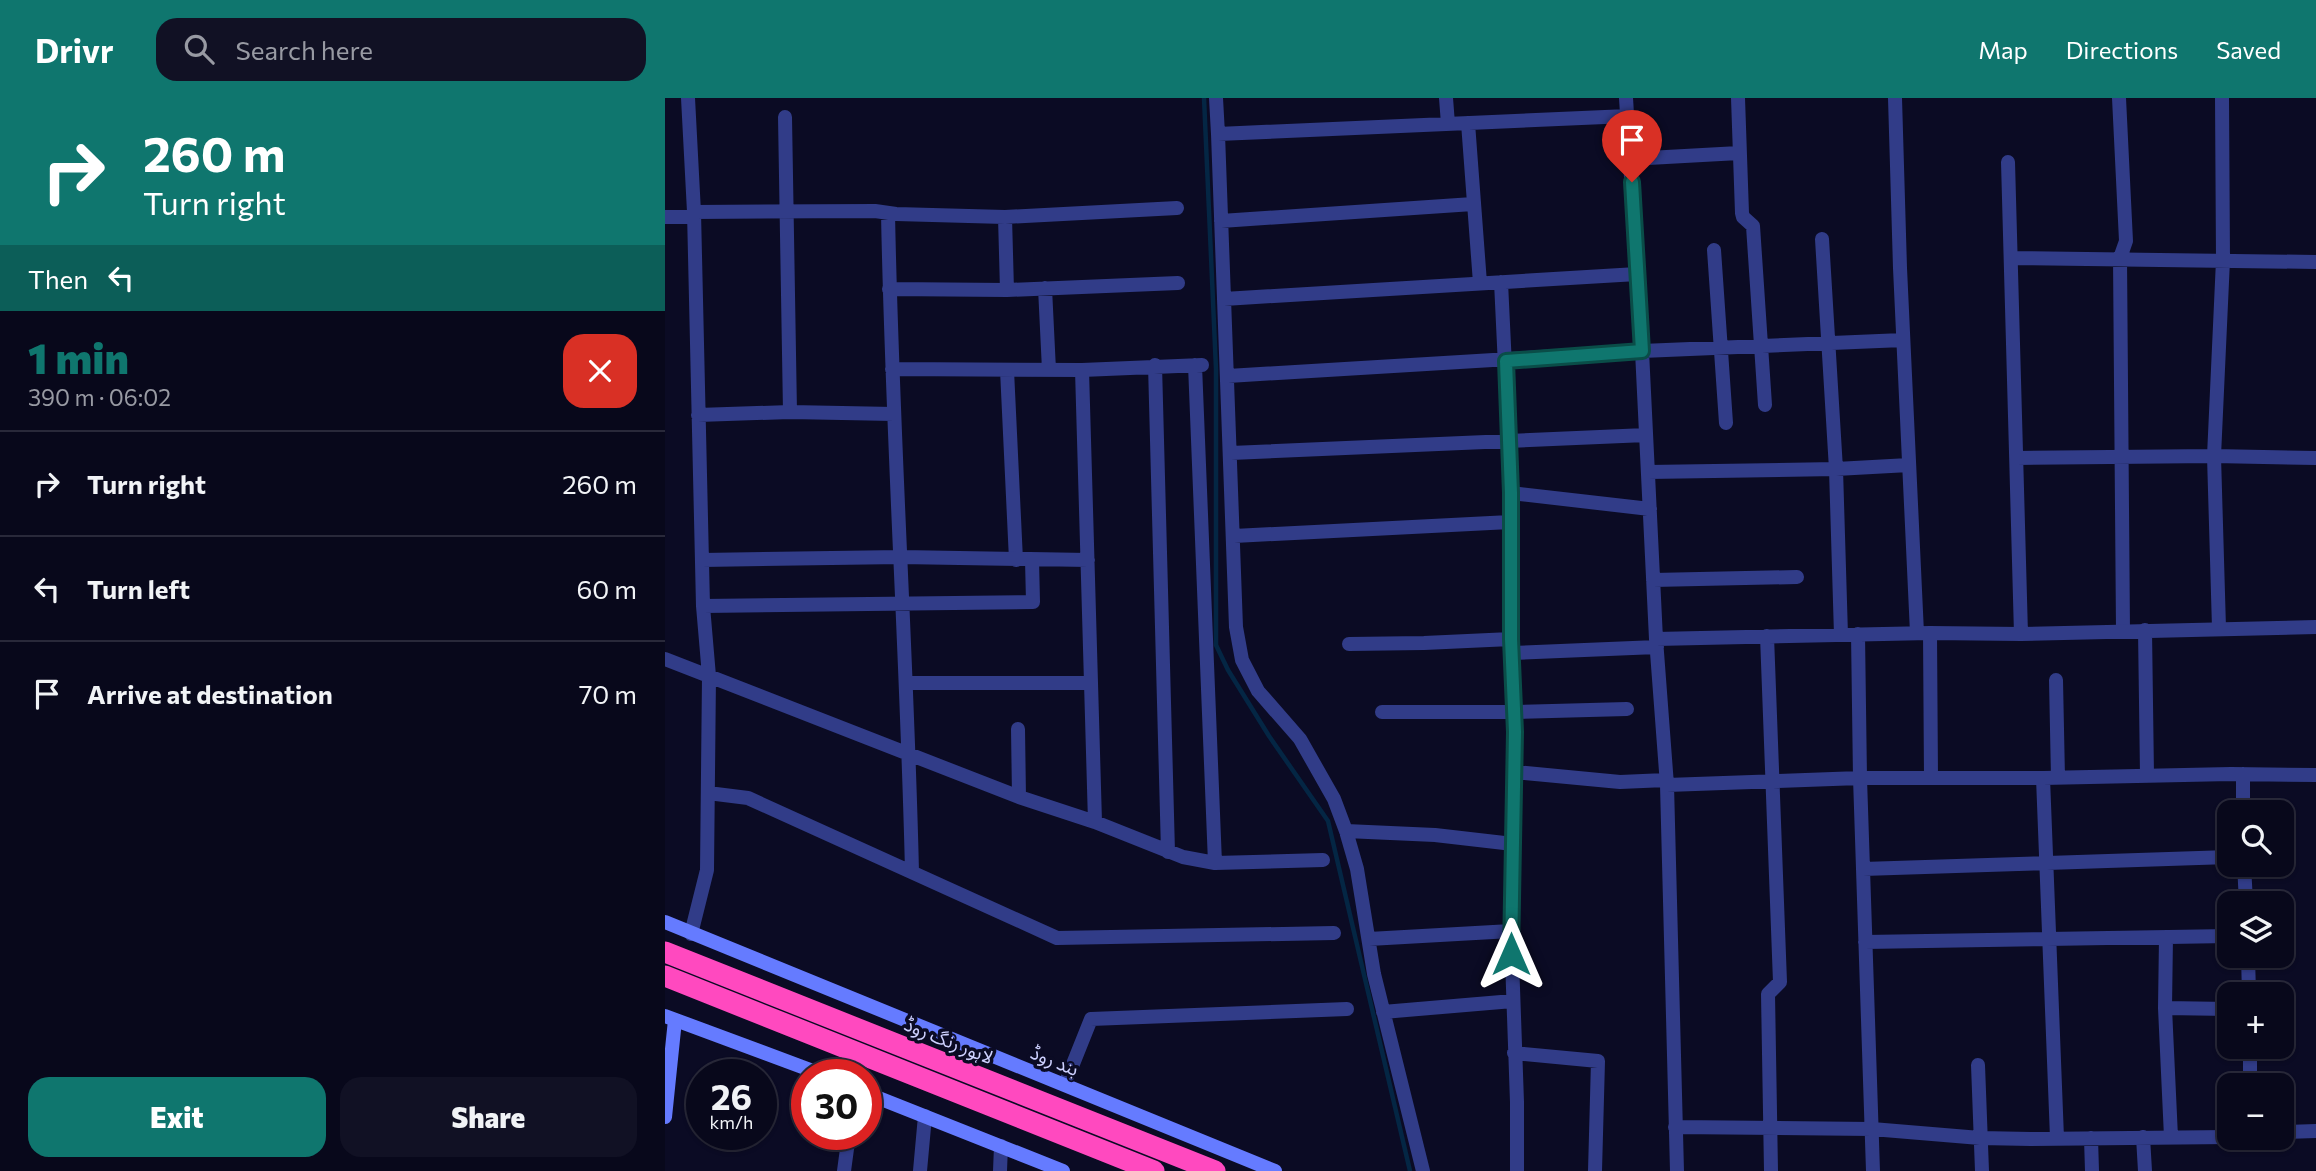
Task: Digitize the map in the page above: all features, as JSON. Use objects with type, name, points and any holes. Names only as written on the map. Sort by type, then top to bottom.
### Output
[{"type":"highway","name":"لاہور رنگ روڈ","points":[[665,952],[1215,1171]]},
{"type":"highway","points":[[665,976],[1154,1171]]},
{"type":"main road","name":"بند روڈ","points":[[665,922],[1275,1171]]},
{"type":"main road","points":[[665,1117],[670,1018],[791,1063]]},
{"type":"main road","points":[[882,1099],[1063,1171]]},
{"type":"main road","points":[[1125,1171],[1146,1119]]},
{"type":"street","points":[[688,98],[694,214],[703,606],[709,676],[707,870],[691,934]]},
{"type":"street","points":[[1216,98],[1236,627],[1242,660],[1258,691],[1300,739],[1334,799],[1346,831],[1357,869],[1374,974],[1423,1171]]},
{"type":"street","points":[[1446,98],[1448,124]]},
{"type":"street","points":[[1626,98],[1656,643],[1667,783],[1677,1171]]},
{"type":"street","points":[[1738,98],[1742,213],[1753,226],[1765,405]]},
{"type":"street","points":[[1895,98],[1909,465],[1924,633],[1931,778]]},
{"type":"street","points":[[2119,98],[2126,241],[2120,258],[2123,631]]},
{"type":"street","points":[[2219,628],[2214,456],[2223,260],[2222,98]]},
{"type":"street","points":[[1218,134],[1627,116]]},
{"type":"street","points":[[785,117],[790,412]]},
{"type":"street","points":[[1468,123],[1479,283]]},
{"type":"street","points":[[1630,159],[1739,153]]},
{"type":"street","points":[[2008,162],[2021,634]]},
{"type":"street","points":[[1221,220],[1473,204]]},
{"type":"street","points":[[665,217],[694,214],[874,211],[1005,217],[1177,208]]},
{"type":"street","points":[[887,213],[910,754],[912,872]]},
{"type":"street","points":[[1005,217],[1007,290]]},
{"type":"street","points":[[1822,239],[1836,469],[1841,635]]},
{"type":"street","points":[[1714,250],[1726,423]]},
{"type":"street","points":[[2011,258],[2316,262]]},
{"type":"street","points":[[1224,299],[1637,274]]},
{"type":"street","points":[[1501,282],[1511,493],[1515,772],[1511,931],[1517,1171]]},
{"type":"street","points":[[889,289],[1007,290],[1178,283]]},
{"type":"street","points":[[1045,288],[1049,370]]},
{"type":"street","points":[[1227,376],[1642,351],[1903,340]]},
{"type":"street","points":[[1155,365],[1168,852]]},
{"type":"street","points":[[892,369],[1082,370],[1199,365],[1215,863]]},
{"type":"street","points":[[1007,370],[1016,560]]},
{"type":"street","points":[[1082,370],[1095,822]]},
{"type":"street","points":[[698,415],[790,412],[894,414]]},
{"type":"street","points":[[1231,453],[1646,435]]},
{"type":"street","points":[[2018,458],[2316,458]]},
{"type":"street","points":[[1648,472],[1909,465]]},
{"type":"street","points":[[1511,493],[1650,509]]},
{"type":"street","points":[[1234,536],[1510,522]]},
{"type":"street","points":[[702,560],[901,557],[1088,560]]},
{"type":"street","points":[[703,606],[1033,602],[1032,560]]},
{"type":"street","points":[[1653,580],[1797,577]]},
{"type":"street","points":[[1349,644],[1512,646],[1656,643],[1767,636],[2021,634],[2316,627]]},
{"type":"street","points":[[2144,631],[2147,775]]},
{"type":"street","points":[[1858,634],[1873,1171]]},
{"type":"street","points":[[1767,636],[1780,982],[1768,994],[1771,1171]]},
{"type":"street","points":[[665,659],[1019,797],[1095,822],[1183,857],[1215,863],[1324,860]]},
{"type":"street","points":[[2056,680],[2047,863],[2057,1138]]},
{"type":"street","points":[[907,683],[1091,683]]},
{"type":"street","points":[[1383,712],[1627,709]]},
{"type":"street","points":[[1018,729],[1019,797]]},
{"type":"street","points":[[1515,772],[1620,782],[1667,783],[1860,778],[2316,775]]},
{"type":"street","points":[[2243,774],[2243,800]]},
{"type":"street","points":[[708,793],[747,798],[1057,938],[1334,933]]},
{"type":"street","points":[[1346,831],[1435,835],[1513,844]]},
{"type":"street","points":[[1863,869],[2217,857]]},
{"type":"street","points":[[1369,939],[1511,931]]},
{"type":"street","points":[[1865,943],[2217,936]]},
{"type":"street","points":[[2166,937],[2165,1008],[2171,1137]]},
{"type":"street","points":[[1383,1012],[1513,1001]]},
{"type":"street","points":[[2165,1008],[2217,1009]]},
{"type":"street","points":[[1065,1084],[1091,1019],[1347,1009]]},
{"type":"street","points":[[1514,1054],[1598,1061],[1595,1171]]},
{"type":"street","points":[[1978,1065],[1982,1171]]},
{"type":"street","points":[[920,1171],[925,1116]]},
{"type":"street","points":[[1675,1127],[1872,1129],[1980,1138],[2217,1137]]},
{"type":"street","points":[[2294,1132],[2316,1131]]},
{"type":"street","points":[[2143,1137],[2145,1171]]},
{"type":"street","points":[[2091,1138],[2092,1171]]},
{"type":"street","points":[[1000,1171],[1001,1146]]},
{"type":"street","points":[[844,1171],[847,1150]]},
{"type":"waterway","points":[[1204,98],[1216,369],[1216,645],[1228,670],[1269,736],[1328,821],[1410,1171]]},
{"type":"route","points":[[1511,954],[1515,732],[1506,361],[1642,351],[1632,182]]}]
